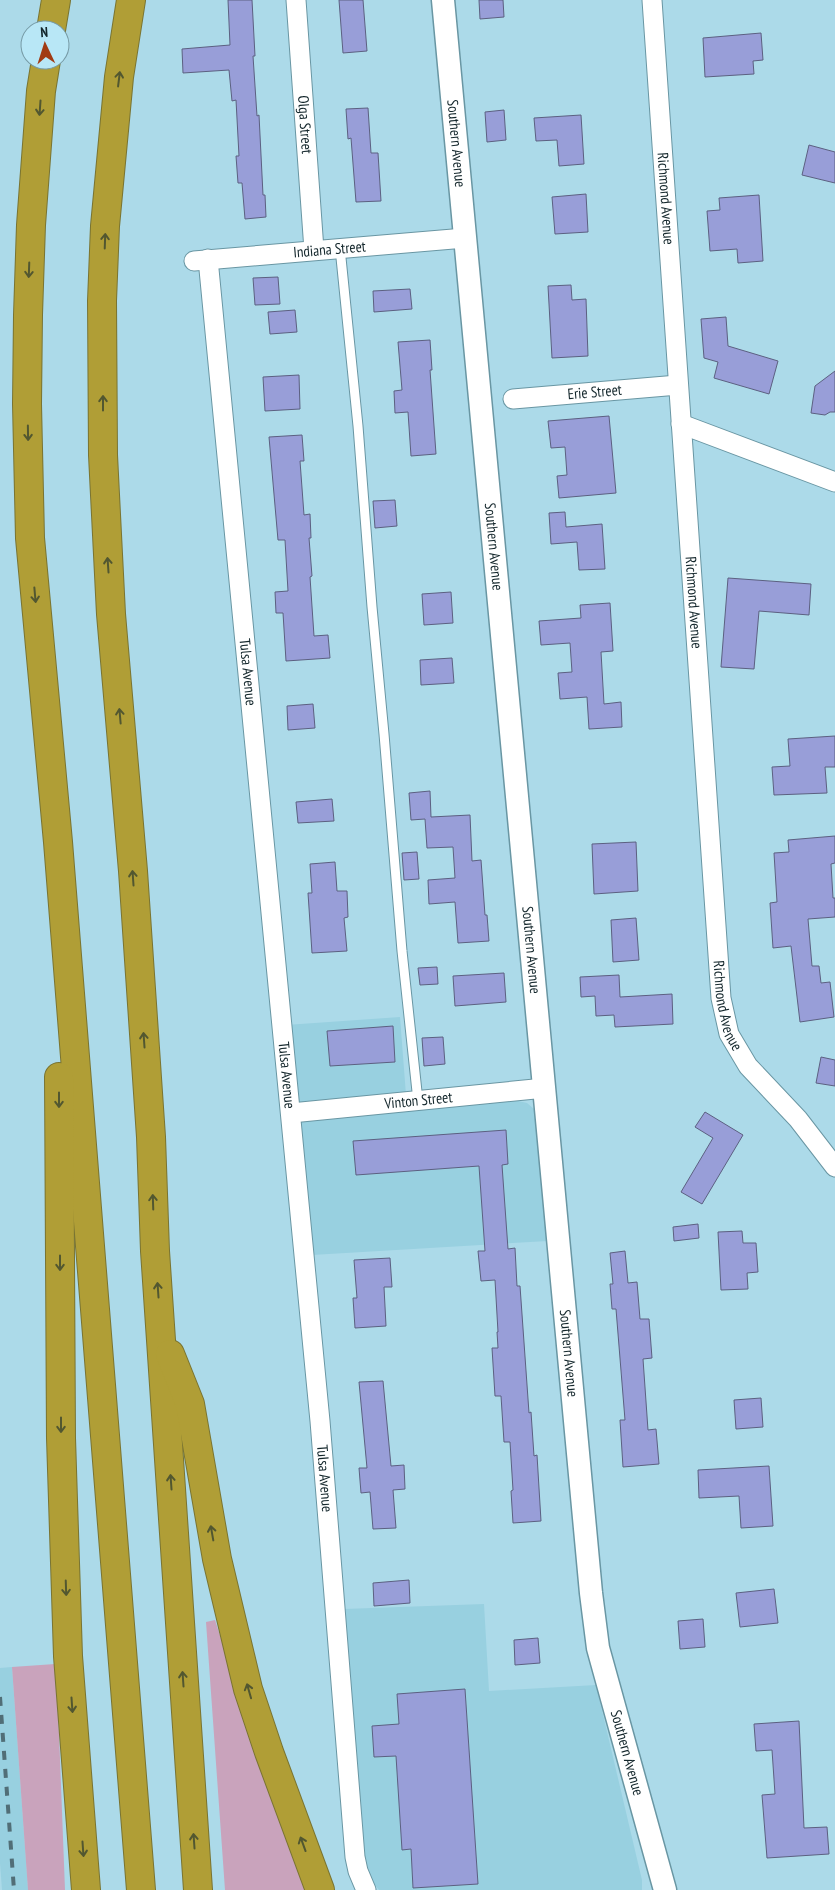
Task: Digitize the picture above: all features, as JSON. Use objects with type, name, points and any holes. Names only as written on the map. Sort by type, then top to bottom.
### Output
[{"type":"highway","points":[[53,20],[56,0]]},
{"type":"highway","points":[[131,0],[119,77],[105,226],[102,301],[103,455],[111,604],[133,872],[150,1117],[155,1251],[198,1890]]},
{"type":"highway","points":[[44,70],[41,92],[31,225],[28,315],[27,404],[30,538],[58,842],[140,1890]]},
{"type":"highway","points":[[58,842],[61,1438],[68,1656],[86,1890]]},
{"type":"highway","points":[[161,1328],[190,1404],[216,1559],[248,1690],[320,1890]]},
{"type":"street","name":"Olga Street","points":[[296,0],[314,250]]},
{"type":"street","name":"Southern Avenue","points":[[443,0],[591,1593],[598,1648],[665,1890]]},
{"type":"street","name":"Richmond Avenue","points":[[652,0],[724,1020],[736,1047],[748,1066],[798,1119],[835,1166]]},
{"type":"street","name":"Indiana Street","points":[[201,260],[465,238]]},
{"type":"street","name":"Tulsa Avenue","points":[[201,260],[291,1113],[320,1421],[355,1857],[358,1871],[366,1890]]},
{"type":"street","name":"Erie Street","points":[[513,399],[678,385]]},
{"type":"street","points":[[681,424],[835,482]]},
{"type":"street","name":"Vinton Street","points":[[291,1113],[545,1088]]},
{"type":"lane","points":[[340,248],[358,426],[402,951],[418,1100]]},
{"type":"shaded area","points":[[400,1017],[407,1108],[518,1101],[527,1103],[534,1109],[548,1241],[312,1255],[286,1025]]},
{"type":"shaded area","points":[[484,1604],[489,1691],[596,1685],[642,1880],[642,1890],[379,1890],[371,1880],[365,1856],[344,1609]]},
{"type":"shaded area","points":[[215,1620],[252,1734],[308,1890],[225,1890],[206,1622]]},
{"type":"shaded area","points":[[55,1664],[65,1890],[28,1890],[12,1667]]},
{"type":"shaded area","points":[[12,1667],[28,1890],[2,1890],[0,1863],[0,1668]]},
{"type":"building","points":[[228,0],[252,0],[255,56],[253,56],[266,217],[245,219],[242,183],[238,183],[236,156],[239,156],[236,100],[232,101],[229,70],[183,73],[182,49],[230,45]]},
{"type":"building","points":[[339,0],[363,0],[367,51],[343,53]]},
{"type":"building","points":[[479,0],[503,0],[504,17],[480,19]]},
{"type":"building","points":[[761,33],[763,60],[753,61],[754,74],[705,77],[703,38]]},
{"type":"building","points":[[368,108],[371,153],[378,153],[381,201],[356,202],[351,138],[348,139],[346,109]]},
{"type":"building","points":[[504,110],[506,140],[487,142],[485,112]]},
{"type":"building","points":[[581,115],[584,164],[559,166],[557,140],[536,141],[534,118]]},
{"type":"building","points":[[809,145],[835,152],[835,183],[802,175]]},
{"type":"building","points":[[586,194],[588,232],[555,234],[552,197]]},
{"type":"building","points":[[759,195],[763,261],[738,263],[737,249],[710,251],[707,211],[720,210],[719,198]]},
{"type":"building","points":[[278,277],[280,304],[255,305],[253,278]]},
{"type":"building","points":[[571,285],[572,300],[586,299],[588,356],[552,358],[548,286]]},
{"type":"building","points":[[410,289],[412,309],[374,312],[373,291]]},
{"type":"building","points":[[295,310],[297,332],[270,334],[268,312]]},
{"type":"building","points":[[726,317],[728,346],[778,361],[769,394],[714,378],[718,362],[704,358],[701,319]]},
{"type":"building","points":[[430,340],[432,370],[430,370],[436,454],[411,456],[408,412],[395,413],[394,391],[402,390],[398,342]]},
{"type":"building","points":[[835,371],[835,412],[825,415],[811,413],[815,386]]},
{"type":"building","points":[[299,375],[300,409],[265,411],[263,377]]},
{"type":"building","points":[[609,416],[616,493],[559,498],[557,476],[567,475],[565,447],[551,448],[548,421]]},
{"type":"building","points":[[302,435],[304,461],[300,461],[304,515],[310,514],[311,538],[309,538],[312,576],[310,577],[314,636],[328,635],[330,658],[286,661],[283,613],[276,613],[275,592],[288,591],[285,540],[278,540],[269,437]]},
{"type":"building","points":[[395,500],[397,526],[375,528],[373,501]]},
{"type":"building","points":[[565,512],[566,527],[602,524],[605,569],[579,570],[577,542],[551,544],[549,513]]},
{"type":"building","points":[[728,578],[811,584],[809,615],[759,611],[754,669],[721,667]]},
{"type":"building","points":[[451,592],[453,623],[424,625],[422,594]]},
{"type":"building","points":[[610,603],[613,651],[601,652],[604,704],[621,702],[622,727],[589,729],[587,697],[560,699],[558,673],[572,672],[570,643],[541,645],[539,621],[581,618],[580,605]]},
{"type":"building","points":[[452,658],[454,683],[421,685],[420,660]]},
{"type":"building","points":[[313,704],[315,728],[288,730],[287,706]]},
{"type":"building","points":[[835,736],[835,767],[825,767],[827,793],[774,795],[772,767],[790,766],[788,739]]},
{"type":"building","points":[[430,791],[431,817],[470,815],[472,861],[481,860],[489,941],[458,943],[455,902],[429,904],[428,880],[455,878],[453,847],[427,848],[425,819],[411,820],[409,793]]},
{"type":"building","points":[[332,799],[334,821],[298,823],[296,802]]},
{"type":"building","points":[[835,836],[835,863],[831,864],[835,917],[808,919],[812,966],[819,966],[821,983],[830,982],[834,1017],[800,1022],[791,946],[773,948],[770,903],[777,902],[774,853],[789,852],[788,840]]},
{"type":"building","points":[[636,842],[638,891],[594,894],[592,844]]},
{"type":"building","points":[[417,852],[419,879],[404,880],[402,853]]},
{"type":"building","points":[[335,862],[337,891],[347,891],[348,917],[344,918],[347,951],[312,953],[308,893],[312,893],[310,864]]},
{"type":"building","points":[[636,918],[639,960],[613,962],[611,920]]},
{"type":"building","points":[[437,967],[438,984],[420,985],[418,968]]},
{"type":"building","points":[[504,973],[506,1002],[455,1006],[453,976]]},
{"type":"building","points":[[619,975],[620,997],[672,994],[673,1024],[615,1027],[614,1015],[596,1016],[595,996],[581,997],[580,977]]},
{"type":"building","points":[[393,1026],[395,1062],[330,1066],[327,1031]]},
{"type":"building","points":[[443,1037],[445,1064],[424,1066],[422,1038]]},
{"type":"building","points":[[821,1057],[835,1060],[835,1086],[816,1083]]},
{"type":"building","points":[[705,1112],[743,1135],[702,1204],[681,1192],[713,1138],[695,1127]]},
{"type":"building","points":[[506,1130],[508,1164],[502,1165],[508,1249],[515,1248],[517,1286],[520,1286],[529,1413],[531,1412],[534,1456],[537,1455],[541,1521],[513,1523],[510,1442],[504,1442],[501,1396],[495,1396],[492,1348],[498,1348],[498,1332],[495,1280],[481,1281],[478,1251],[485,1251],[479,1166],[356,1175],[353,1141]]},
{"type":"building","points":[[698,1224],[699,1238],[674,1241],[673,1227]]},
{"type":"building","points":[[742,1231],[743,1243],[756,1243],[758,1272],[747,1273],[748,1289],[721,1290],[718,1232]]},
{"type":"building","points":[[625,1251],[628,1283],[637,1282],[640,1319],[649,1319],[652,1358],[643,1359],[648,1430],[656,1429],[659,1464],[623,1467],[620,1420],[625,1420],[616,1309],[612,1309],[610,1284],[613,1284],[610,1253]]},
{"type":"building","points":[[390,1258],[392,1287],[384,1287],[386,1326],[355,1328],[353,1298],[357,1298],[354,1260]]},
{"type":"building","points":[[383,1381],[391,1466],[404,1465],[405,1489],[393,1490],[396,1528],[373,1529],[370,1492],[361,1493],[359,1468],[367,1468],[359,1382]]},
{"type":"building","points":[[761,1398],[763,1427],[736,1429],[734,1400]]},
{"type":"building","points":[[769,1466],[773,1526],[741,1528],[739,1496],[699,1498],[698,1470]]},
{"type":"building","points":[[409,1580],[410,1603],[374,1606],[373,1583]]},
{"type":"building","points":[[774,1589],[778,1623],[740,1627],[736,1593]]},
{"type":"building","points":[[703,1619],[705,1647],[680,1649],[678,1621]]},
{"type":"building","points":[[538,1638],[540,1663],[515,1665],[514,1640]]},
{"type":"building","points":[[465,1689],[478,1884],[413,1888],[411,1849],[402,1850],[396,1756],[374,1757],[372,1726],[399,1724],[397,1694]]},
{"type":"building","points":[[799,1721],[804,1828],[827,1827],[829,1854],[767,1858],[762,1795],[775,1794],[772,1750],[756,1751],[754,1724]]},
{"type":"railway","points":[[0,1697],[14,1890]]}]
